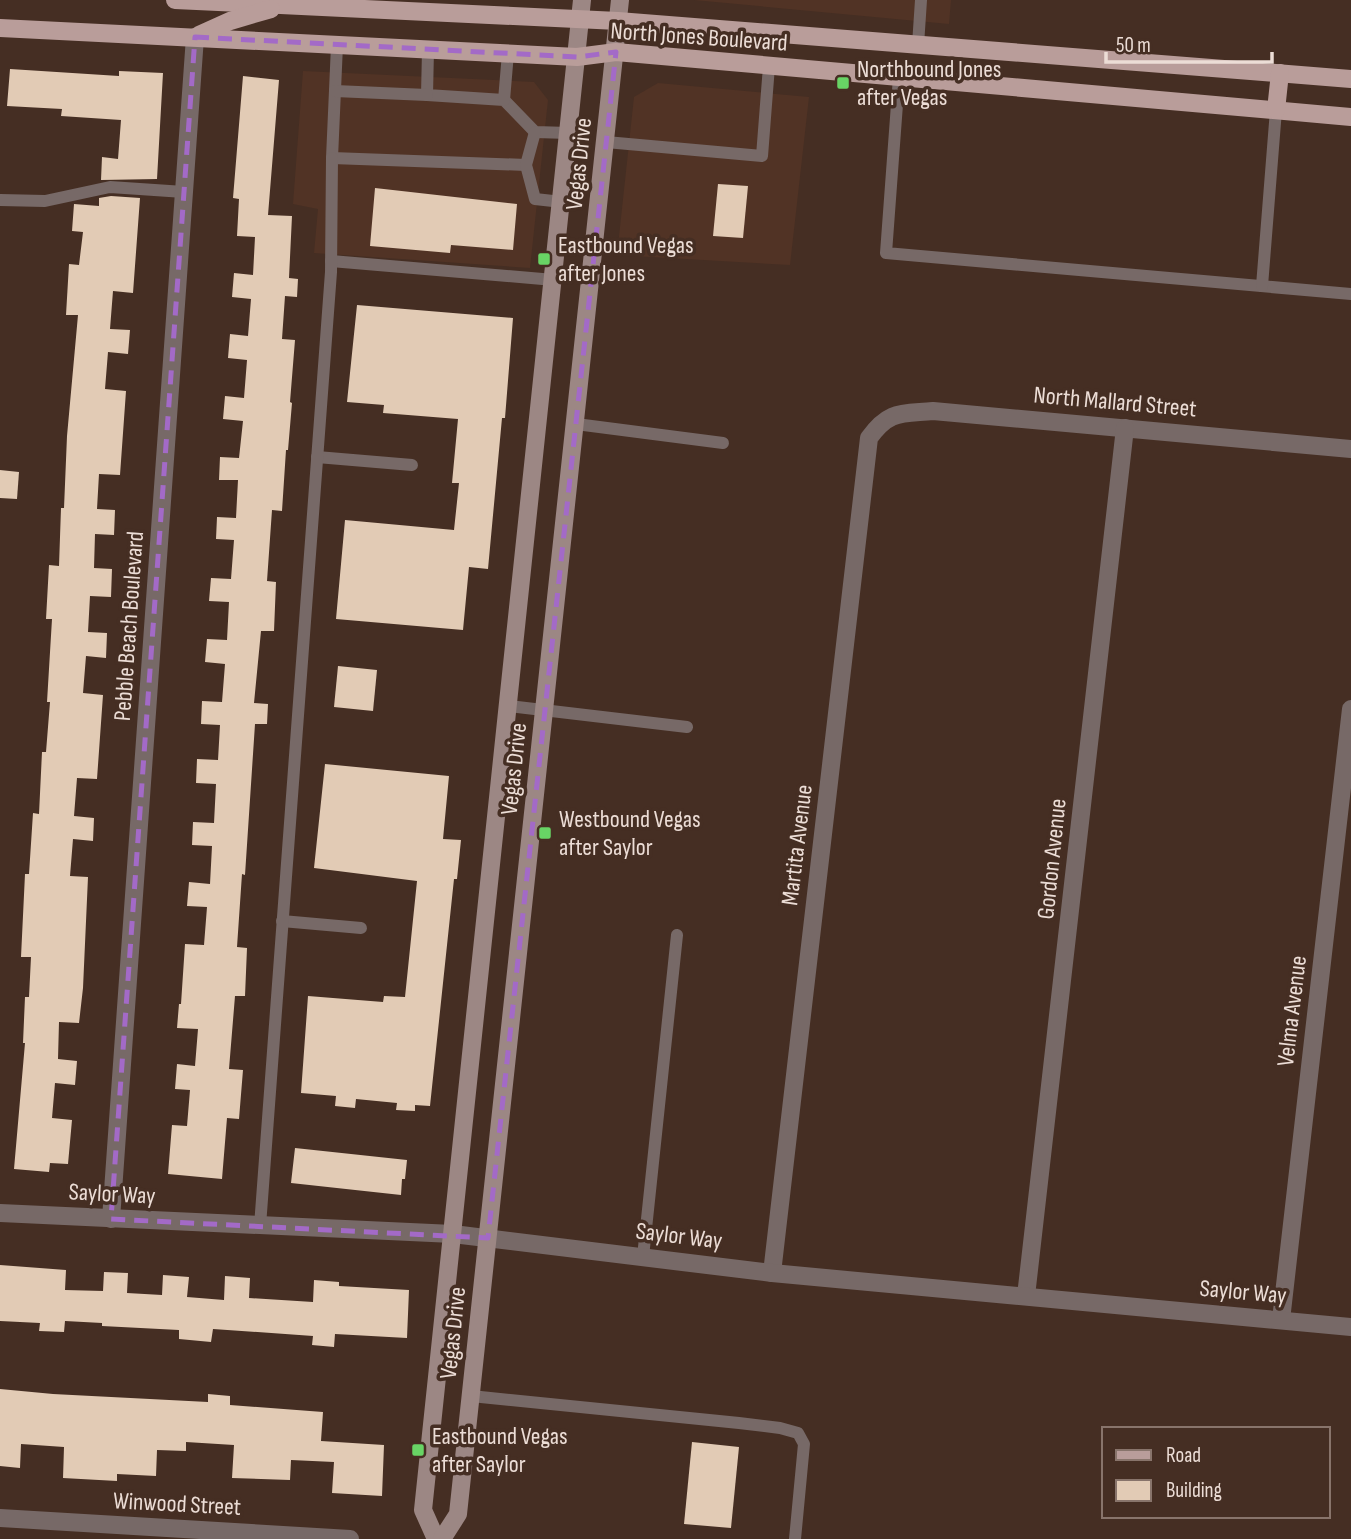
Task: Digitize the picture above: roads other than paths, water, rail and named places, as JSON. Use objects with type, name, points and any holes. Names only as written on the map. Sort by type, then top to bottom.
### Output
[{"type":"main road","name":"North Jones Boulevard","points":[[175,0],[285,5],[467,7],[581,19],[1351,79]]},
{"type":"main road","name":"Vegas Drive","points":[[436,1539],[424,1510],[582,0]]},
{"type":"main road","name":"Vegas Drive","points":[[442,1539],[458,1514],[620,0]]},
{"type":"main road","points":[[195,37],[230,22],[285,5]]},
{"type":"main road","name":"North Jones Boulevard","points":[[0,27],[577,57],[615,52],[1351,117]]},
{"type":"main road","points":[[1276,110],[1280,73]]},
{"type":"street","name":"Pebble Beach Boulevard","points":[[111,1219],[195,37]]},
{"type":"street","name":"North Mallard Street","points":[[878,426],[893,415],[933,411],[1351,449]]},
{"type":"street","name":"Martita Avenue","points":[[772,1273],[869,438],[878,426]]},
{"type":"street","name":"Gordon Avenue","points":[[1027,1296],[1125,428]]},
{"type":"street","name":"Velma Avenue","points":[[1281,1320],[1351,709]]},
{"type":"street","name":"Saylor Way","points":[[0,1213],[453,1234],[772,1273],[1351,1326]]},
{"type":"street","name":"Winwood Street","points":[[0,1518],[350,1539]]},
{"type":"lane","points":[[918,45],[921,0]]},
{"type":"lane","points":[[260,1226],[331,261],[337,45]]},
{"type":"lane","points":[[427,95],[428,50]]},
{"type":"lane","points":[[504,100],[508,53]]},
{"type":"lane","points":[[606,142],[762,156],[769,66]]},
{"type":"lane","points":[[900,77],[887,253],[1351,294]]},
{"type":"lane","points":[[335,91],[504,100],[536,132],[569,133]]},
{"type":"lane","points":[[1262,286],[1276,110]]},
{"type":"lane","points":[[536,132],[526,164],[535,199],[562,202]]},
{"type":"lane","points":[[332,159],[526,164]]},
{"type":"lane","points":[[0,200],[44,201],[110,187],[184,192]]},
{"type":"lane","points":[[331,261],[554,281]]},
{"type":"lane","points":[[576,424],[723,443]]},
{"type":"lane","points":[[317,457],[412,465]]},
{"type":"lane","points":[[509,706],[687,727]]},
{"type":"lane","points":[[282,921],[361,928]]},
{"type":"lane","points":[[643,1257],[677,935]]},
{"type":"lane","points":[[471,1396],[739,1423],[798,1433],[804,1444],[795,1539]]},
{"type":"place","name":"Northbound Jones after Vegas","points":[[843,83]]},
{"type":"place","name":"Eastbound Vegas after Jones","points":[[544,259]]},
{"type":"place","name":"Westbound Vegas after Saylor","points":[[545,833]]},
{"type":"place","name":"Eastbound Vegas after Saylor","points":[[418,1450]]}]
